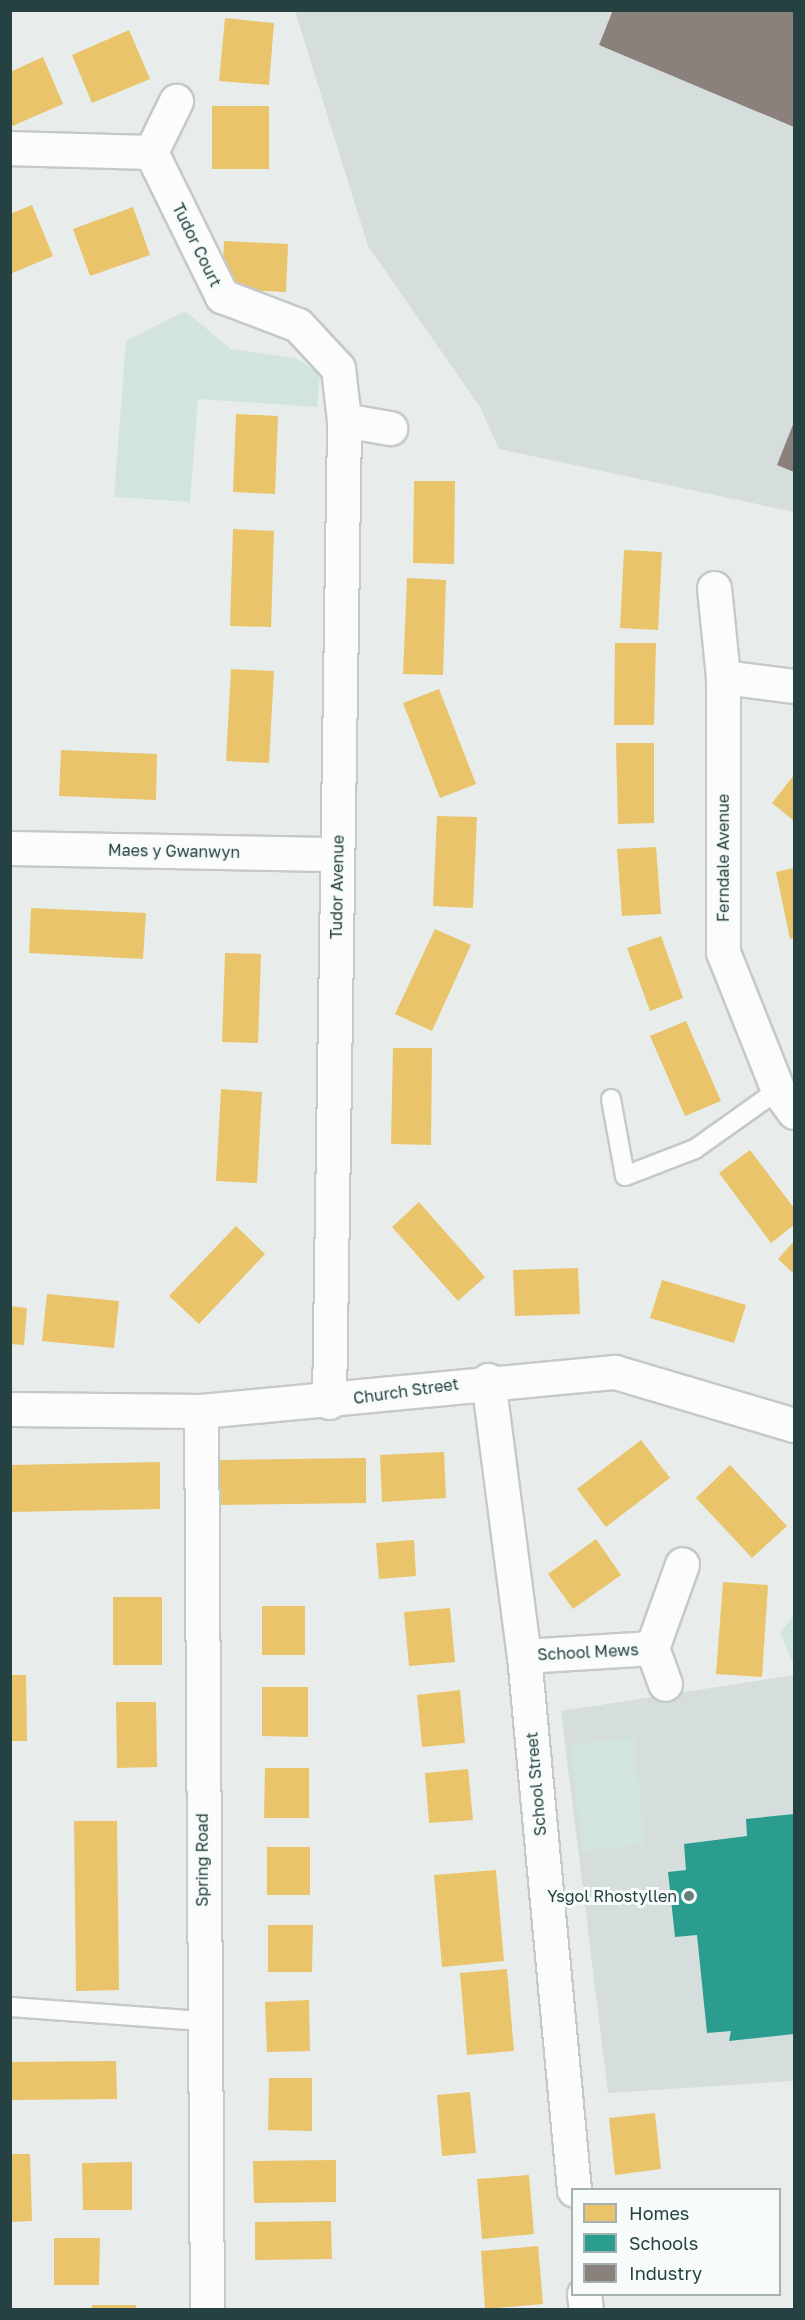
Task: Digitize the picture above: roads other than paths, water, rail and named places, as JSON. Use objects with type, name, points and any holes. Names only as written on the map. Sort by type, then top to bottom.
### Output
[{"type":"street","points":[[10,148],[151,152],[176,101]]},
{"type":"street","name":"Tudor Court","points":[[151,152],[222,296],[298,325],[338,368],[344,420]]},
{"type":"street","points":[[344,420],[390,428]]},
{"type":"street","name":"Tudor Avenue","points":[[328,1401],[344,420]]},
{"type":"street","name":"Ferndale Avenue","points":[[714,588],[723,677],[723,952],[786,1101]]},
{"type":"street","points":[[723,677],[795,686]]},
{"type":"street","name":"Maes y Gwanwyn","points":[[10,848],[338,854]]},
{"type":"street","name":"Church Street","points":[[10,1408],[201,1411],[328,1401],[489,1380],[615,1372],[795,1425]]},
{"type":"street","name":"School Street","points":[[489,1380],[524,1656],[574,2188]]},
{"type":"street","name":"Spring Road","points":[[201,1411],[202,2021],[207,2310]]},
{"type":"street","name":"School Mews","points":[[665,1684],[652,1648],[682,1564]]},
{"type":"street","name":"School Mews","points":[[524,1656],[652,1648]]},
{"type":"lane","points":[[611,1099],[625,1176],[695,1149],[786,1101]]},
{"type":"lane","points":[[10,2007],[202,2021]]},
{"type":"place","name":"Ysgol Rhostyllen","points":[[689,1896]]}]
